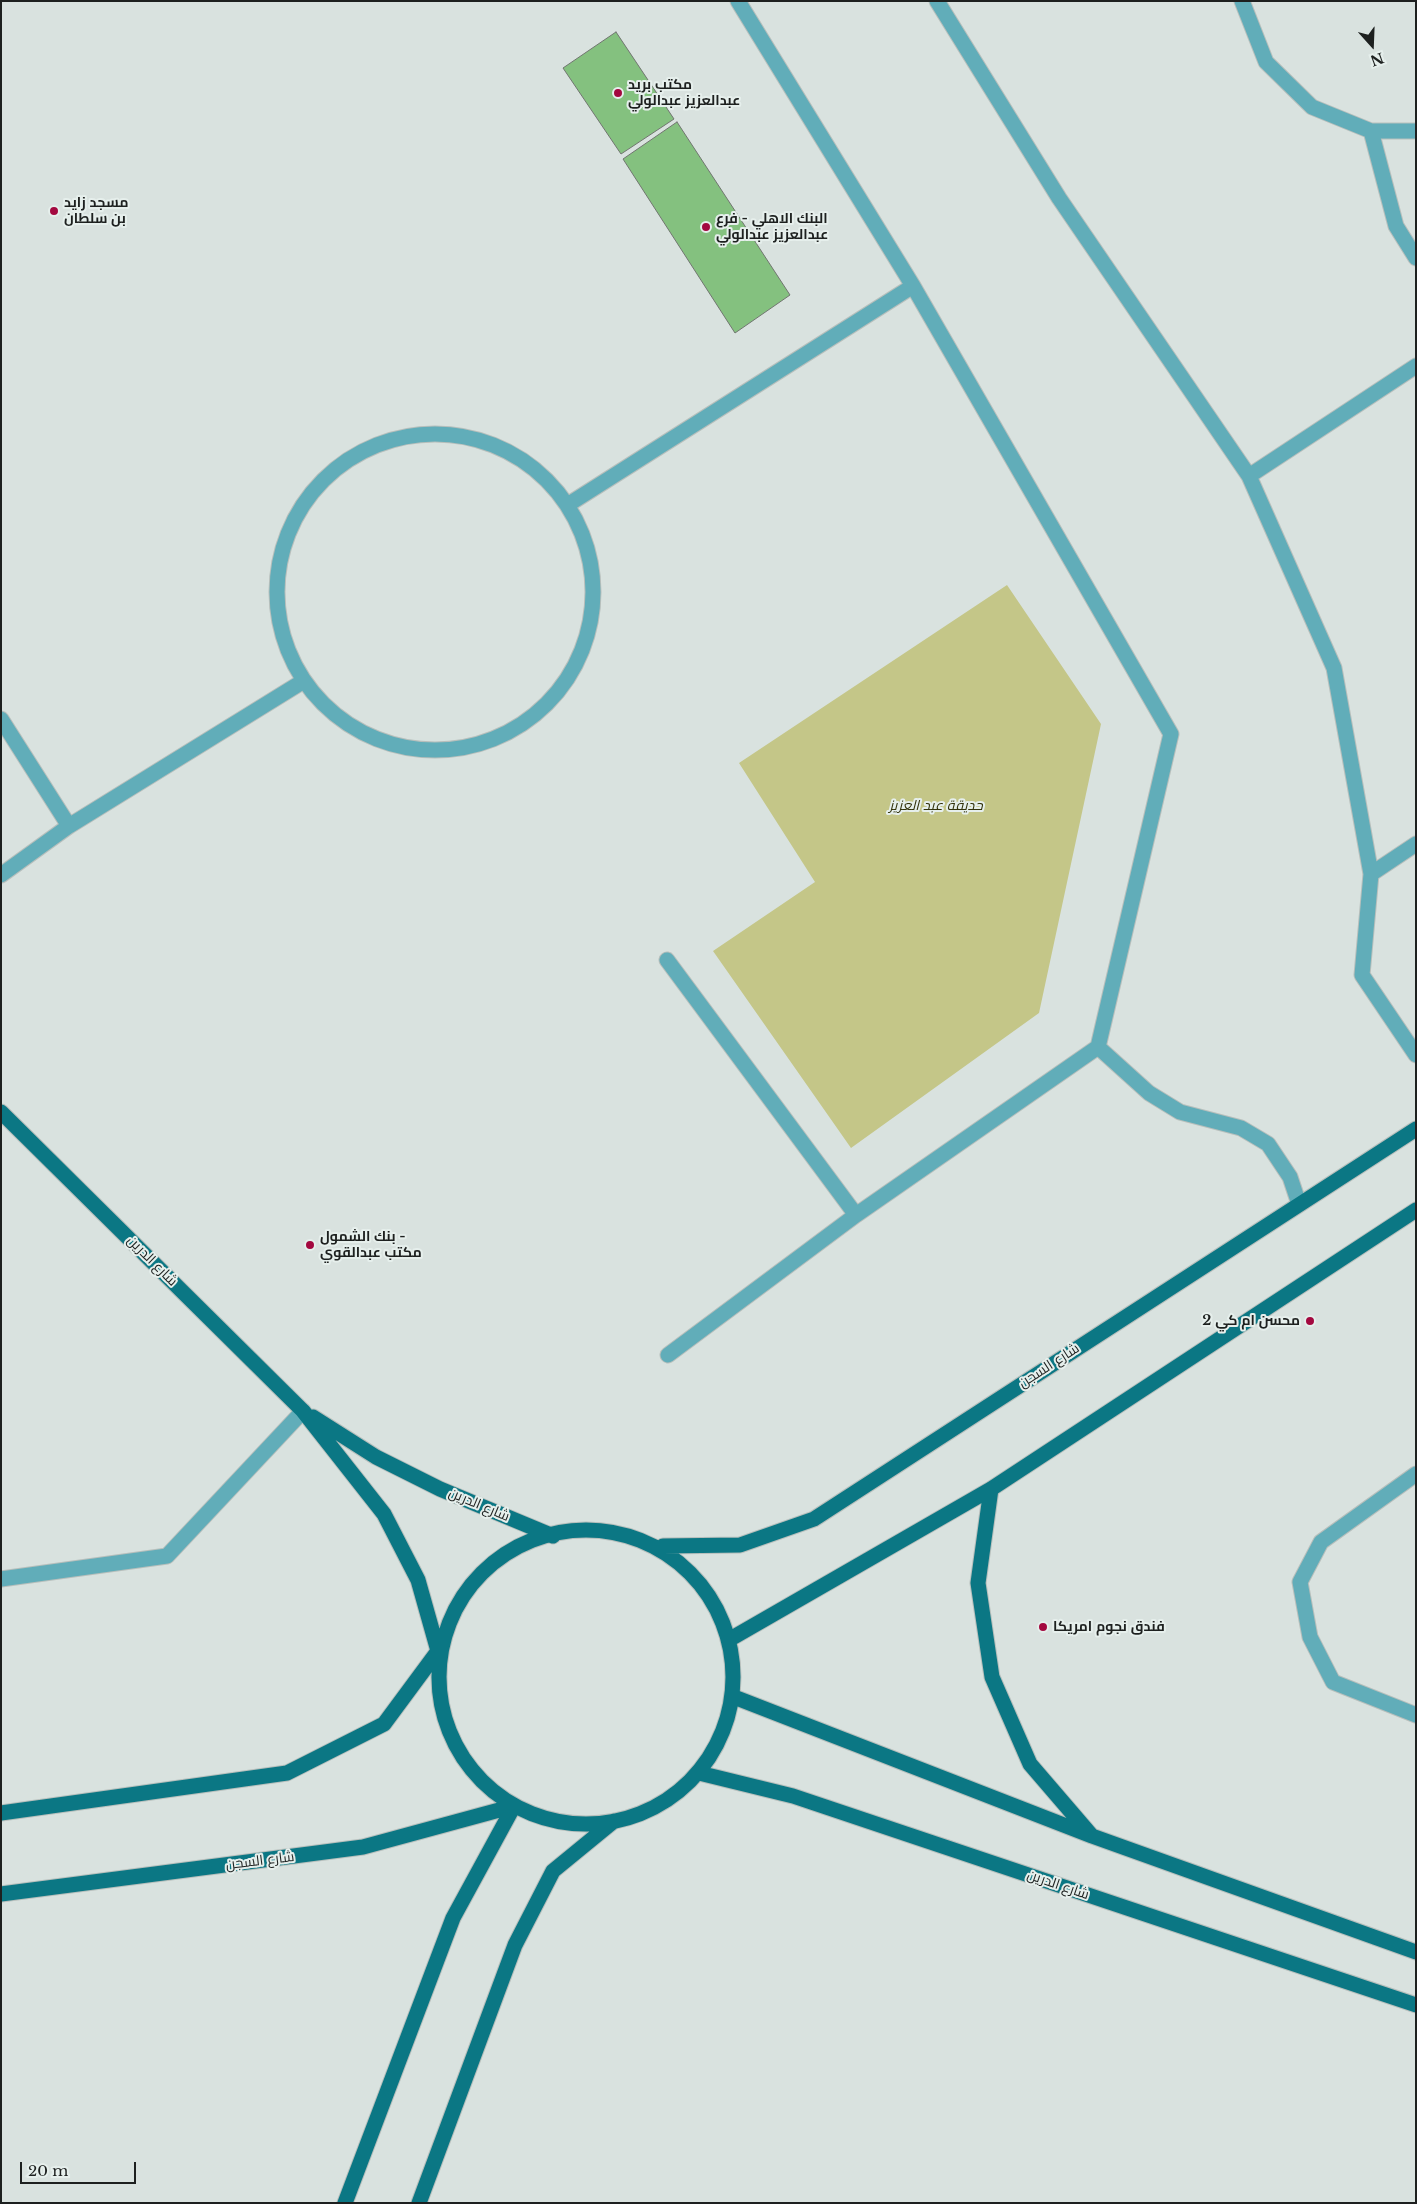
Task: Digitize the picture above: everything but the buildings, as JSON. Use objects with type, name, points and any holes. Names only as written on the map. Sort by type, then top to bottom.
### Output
[{"type":"main road","name":"شارع الدرين","points":[[1,1112],[303,1410],[384,1514],[418,1580],[438,1651]]},
{"type":"main road","name":"شارع السجن","points":[[662,1546],[740,1545],[814,1518],[1416,1129]]},
{"type":"main road","points":[[732,1638],[991,1489],[1416,1210]]},
{"type":"main road","name":"شارع الدرين","points":[[303,1410],[376,1457],[440,1489],[553,1536]]},
{"type":"main road","points":[[991,1489],[978,1583],[992,1677],[1030,1764],[1092,1836]]},
{"type":"main road","points":[[1,1814],[287,1773],[384,1724],[438,1651],[454,1604],[484,1565],[553,1536],[618,1536],[662,1546],[707,1584],[732,1638],[734,1697],[722,1737],[699,1773],[660,1804],[614,1821],[553,1871],[515,1945],[419,2203]]},
{"type":"main road","points":[[438,1651],[440,1712],[467,1767],[514,1806],[562,1822],[614,1821]]},
{"type":"main road","points":[[734,1697],[1092,1836],[1416,1952]]},
{"type":"main road","name":"شارع الدرين","points":[[699,1773],[793,1796],[1416,2005]]},
{"type":"main road","name":"شارع السجن","points":[[1,1894],[363,1847],[514,1806]]},
{"type":"main road","points":[[345,2203],[453,1918],[514,1806]]},
{"type":"street","points":[[668,1355],[856,1215],[1098,1047],[1171,734],[913,286],[738,1]]},
{"type":"street","points":[[937,1],[1059,198],[1249,476],[1334,668],[1371,874],[1362,975],[1416,1056]]},
{"type":"street","points":[[1242,1],[1266,62],[1312,107],[1371,131],[1416,131]]},
{"type":"street","points":[[1371,131],[1396,226],[1416,258]]},
{"type":"street","points":[[569,504],[913,286]]},
{"type":"street","points":[[1249,476],[1416,366]]},
{"type":"street","points":[[404,435],[467,436],[525,459],[569,504],[592,561],[592,623],[568,681],[524,724],[466,748],[404,748],[346,725],[302,682],[278,624],[278,561],[302,503],[346,459],[404,435]]},
{"type":"street","points":[[1,874],[69,826],[302,682]]},
{"type":"street","points":[[1,719],[69,826]]},
{"type":"street","points":[[1371,874],[1416,844]]},
{"type":"street","points":[[667,960],[856,1215]]},
{"type":"street","points":[[1098,1047],[1149,1093],[1180,1112],[1241,1128],[1268,1144],[1290,1177],[1299,1204]]},
{"type":"street","points":[[1,1580],[167,1556],[303,1410]]},
{"type":"street","points":[[1416,1474],[1321,1542],[1300,1582],[1310,1637],[1333,1682],[1416,1714]]},
{"type":"green space","name":"حديقة عبد العزيز","points":[[1007,585],[1101,724],[1039,1013],[851,1148],[713,951],[815,882],[739,763]]},
{"type":"place","name":"مكتب بريد عبدالعزيز عبدالولي","points":[[618,93]]},
{"type":"place","name":"مسجد زايد بن سلطان","points":[[54,211]]},
{"type":"place","name":"البنك الاهلي - فرع عبدالعزيز عبدالولي","points":[[706,227]]},
{"type":"place","name":"بنك الشمول - مكتب عبدالقوي","points":[[310,1245]]},
{"type":"place","name":"محسن ام كي 2","points":[[1310,1321]]},
{"type":"place","name":"فندق نجوم امريكا","points":[[1043,1627]]}]
